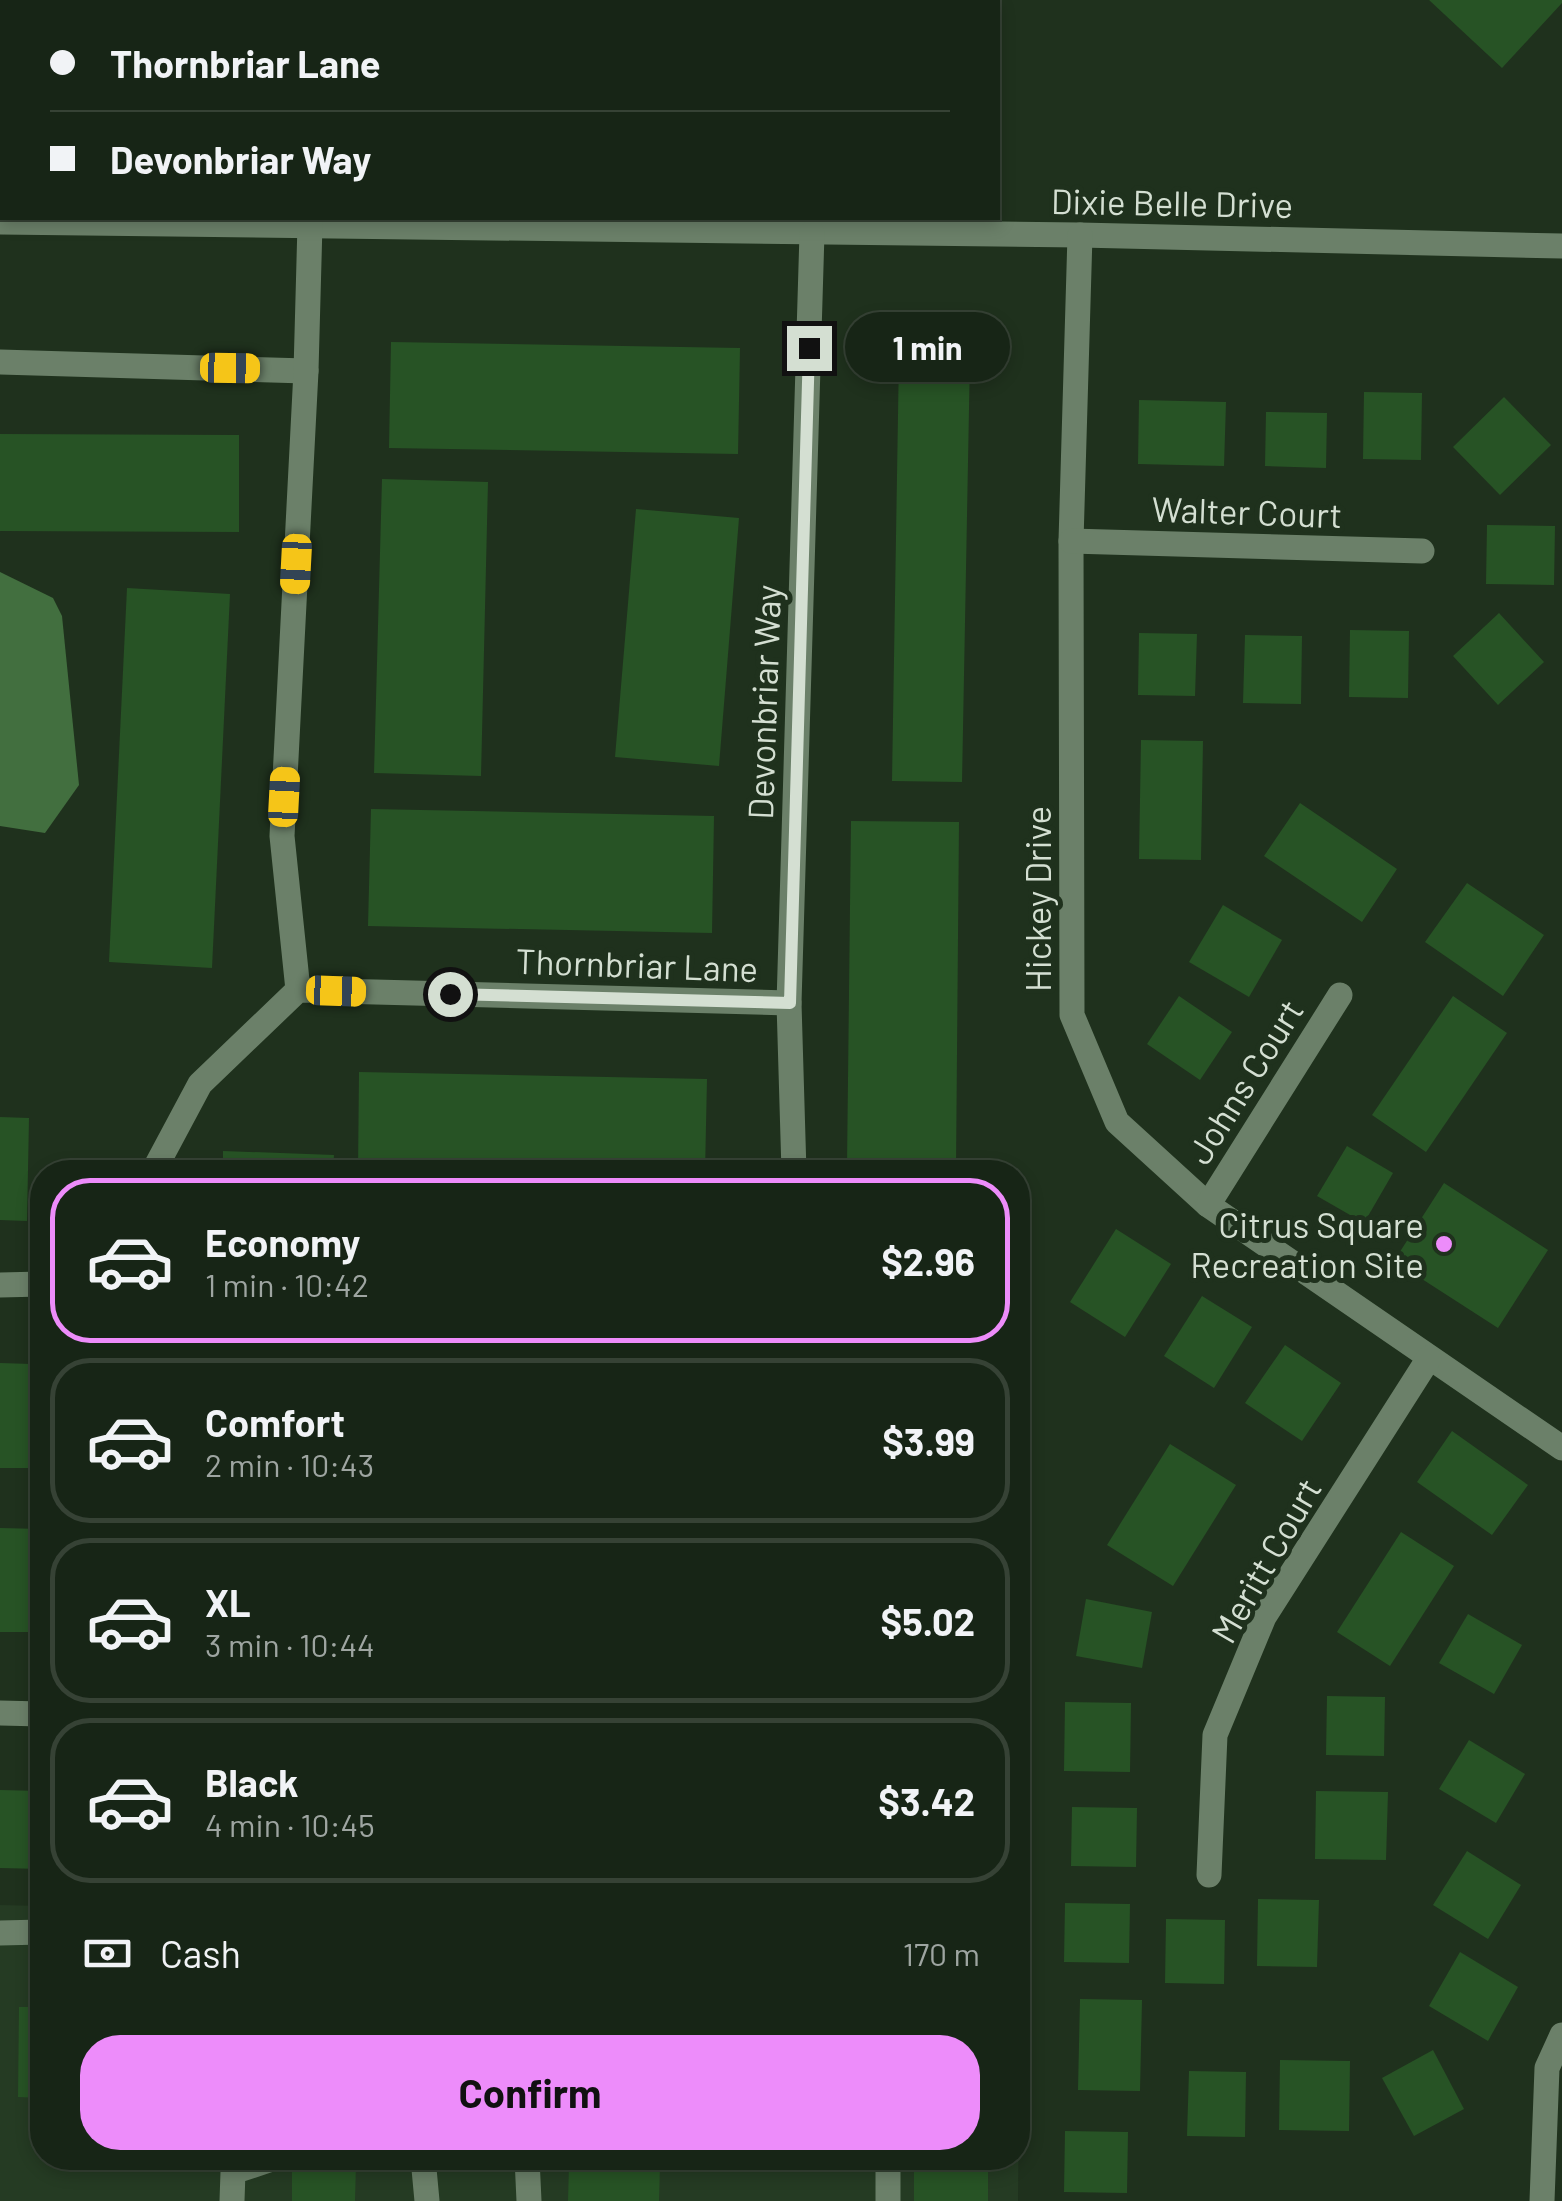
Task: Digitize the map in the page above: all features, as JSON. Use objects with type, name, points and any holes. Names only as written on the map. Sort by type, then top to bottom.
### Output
[{"type":"street","name":"Dixie Belle Drive","points":[[0,222],[1080,235],[1562,246]]},
{"type":"street","points":[[159,1160],[200,1084],[298,990],[282,836],[310,224]]},
{"type":"street","name":"Devonbriar Way","points":[[794,1160],[790,1003],[812,233]]},
{"type":"street","name":"Hickey Drive","points":[[1080,235],[1071,541],[1072,1015],[1117,1122],[1208,1205],[1562,1448]]},
{"type":"street","points":[[0,362],[306,371]]},
{"type":"street","name":"Walter Court","points":[[1071,541],[1422,550]]},
{"type":"street","name":"Thornbriar Lane","points":[[298,990],[790,1003]]},
{"type":"street","name":"Johns Court","points":[[1208,1205],[1340,995]]},
{"type":"street","points":[[0,1284],[30,1284]]},
{"type":"street","name":"Meritt Court","points":[[1209,1875],[1215,1735],[1264,1617],[1429,1358]]},
{"type":"street","points":[[0,1712],[30,1713]]},
{"type":"street","points":[[0,1932],[30,1932]]},
{"type":"street","points":[[1542,2201],[1547,2068],[1562,2035]]},
{"type":"street","points":[[232,2201],[233,2172],[239,2170]]},
{"type":"street","points":[[424,2170],[427,2201]]},
{"type":"street","points":[[528,2170],[529,2201]]},
{"type":"street","points":[[888,2170],[888,2201]]},
{"type":"shaded area","points":[[0,572],[53,598],[62,616],[79,785],[45,833],[0,826]]},
{"type":"shaded area","points":[[0,1905],[30,1906],[30,2170],[1018,2170],[1018,2201],[0,2201]]},
{"type":"building","points":[[1429,0],[1562,0],[1562,3],[1502,68]]},
{"type":"building","points":[[391,342],[740,348],[738,454],[389,448]]},
{"type":"building","points":[[899,354],[970,356],[962,782],[892,781]]},
{"type":"building","points":[[1364,392],[1422,393],[1421,460],[1363,459]]},
{"type":"building","points":[[1504,397],[1551,445],[1500,495],[1453,447]]},
{"type":"building","points":[[1139,400],[1226,402],[1224,466],[1138,464]]},
{"type":"building","points":[[1266,412],[1327,413],[1326,468],[1265,466]]},
{"type":"building","points":[[0,434],[239,435],[239,532],[0,531]]},
{"type":"building","points":[[382,479],[488,482],[481,776],[374,773]]},
{"type":"building","points":[[636,509],[739,518],[719,766],[615,757]]},
{"type":"building","points":[[1487,525],[1555,526],[1554,585],[1486,584]]},
{"type":"building","points":[[127,588],[230,594],[212,968],[109,962]]},
{"type":"building","points":[[1499,613],[1544,662],[1498,705],[1453,656]]},
{"type":"building","points":[[1350,630],[1409,631],[1408,698],[1349,697]]},
{"type":"building","points":[[1139,633],[1197,634],[1195,696],[1138,695]]},
{"type":"building","points":[[1245,635],[1302,636],[1301,704],[1243,703]]},
{"type":"building","points":[[1141,740],[1203,741],[1201,860],[1139,859]]},
{"type":"building","points":[[1300,803],[1397,869],[1362,922],[1264,856]]},
{"type":"building","points":[[371,809],[714,816],[712,933],[368,926]]},
{"type":"building","points":[[851,821],[959,822],[956,1160],[847,1160]]},
{"type":"building","points":[[1467,883],[1544,935],[1503,996],[1425,942]]},
{"type":"building","points":[[1223,905],[1282,940],[1249,997],[1189,962]]},
{"type":"building","points":[[1179,996],[1232,1032],[1200,1080],[1147,1044]]},
{"type":"building","points":[[1453,996],[1507,1033],[1426,1152],[1372,1115]]},
{"type":"building","points":[[359,1072],[707,1079],[705,1160],[358,1160]]},
{"type":"building","points":[[0,1117],[29,1118],[27,1221],[0,1220]]},
{"type":"building","points":[[1347,1146],[1393,1173],[1364,1223],[1317,1196]]},
{"type":"building","points":[[223,1151],[334,1155],[334,1160],[223,1160]]},
{"type":"building","points":[[1444,1183],[1548,1250],[1498,1328],[1394,1261]]},
{"type":"building","points":[[1116,1229],[1171,1264],[1125,1337],[1070,1302]]},
{"type":"building","points":[[1202,1296],[1252,1327],[1214,1388],[1164,1356]]},
{"type":"building","points":[[1285,1345],[1341,1383],[1302,1441],[1245,1403]]},
{"type":"building","points":[[0,1363],[30,1364],[28,1468],[0,1468]]},
{"type":"building","points":[[1452,1431],[1528,1485],[1492,1535],[1417,1482]]},
{"type":"building","points":[[1170,1444],[1236,1485],[1173,1586],[1107,1545]]},
{"type":"building","points":[[0,1528],[30,1529],[30,1632],[0,1632]]},
{"type":"building","points":[[1401,1532],[1454,1566],[1390,1666],[1337,1632]]},
{"type":"building","points":[[1086,1599],[1152,1612],[1142,1668],[1076,1656]]},
{"type":"building","points":[[1468,1614],[1522,1645],[1494,1694],[1439,1663]]},
{"type":"building","points":[[1327,1696],[1385,1697],[1384,1756],[1326,1755]]},
{"type":"building","points":[[1065,1702],[1131,1703],[1130,1772],[1064,1771]]},
{"type":"building","points":[[1469,1740],[1525,1774],[1496,1823],[1439,1789]]},
{"type":"building","points":[[0,1790],[30,1791],[30,1869],[0,1868]]},
{"type":"building","points":[[1316,1791],[1388,1792],[1386,1860],[1315,1859]]},
{"type":"building","points":[[1072,1807],[1137,1808],[1136,1867],[1071,1866]]},
{"type":"building","points":[[1467,1851],[1521,1885],[1488,1939],[1433,1905]]},
{"type":"building","points":[[1258,1899],[1319,1900],[1317,1967],[1257,1966]]},
{"type":"building","points":[[1065,1903],[1130,1904],[1129,1963],[1064,1962]]},
{"type":"building","points":[[1166,1919],[1225,1920],[1224,1984],[1165,1983]]},
{"type":"building","points":[[1460,1952],[1518,1987],[1488,2041],[1429,2006]]},
{"type":"building","points":[[1080,1999],[1142,2000],[1140,2091],[1078,2090]]},
{"type":"building","points":[[19,2007],[30,2007],[30,2098],[18,2097]]},
{"type":"building","points":[[1433,2050],[1464,2109],[1414,2136],[1382,2078]]},
{"type":"building","points":[[1280,2060],[1350,2061],[1349,2131],[1279,2130]]},
{"type":"building","points":[[1189,2071],[1246,2072],[1245,2137],[1187,2136]]},
{"type":"building","points":[[1065,2131],[1128,2132],[1127,2193],[1064,2192]]},
{"type":"building","points":[[292,2170],[356,2170],[355,2201],[292,2201]]},
{"type":"building","points":[[569,2170],[660,2170],[659,2201],[568,2201]]},
{"type":"building","points":[[914,2170],[988,2170],[988,2201],[914,2201]]},
{"type":"place","name":"Citrus Square Recreation Site","points":[[1444,1244]]},
{"type":"route","points":[[450,994],[790,1003],[809,348]]}]
